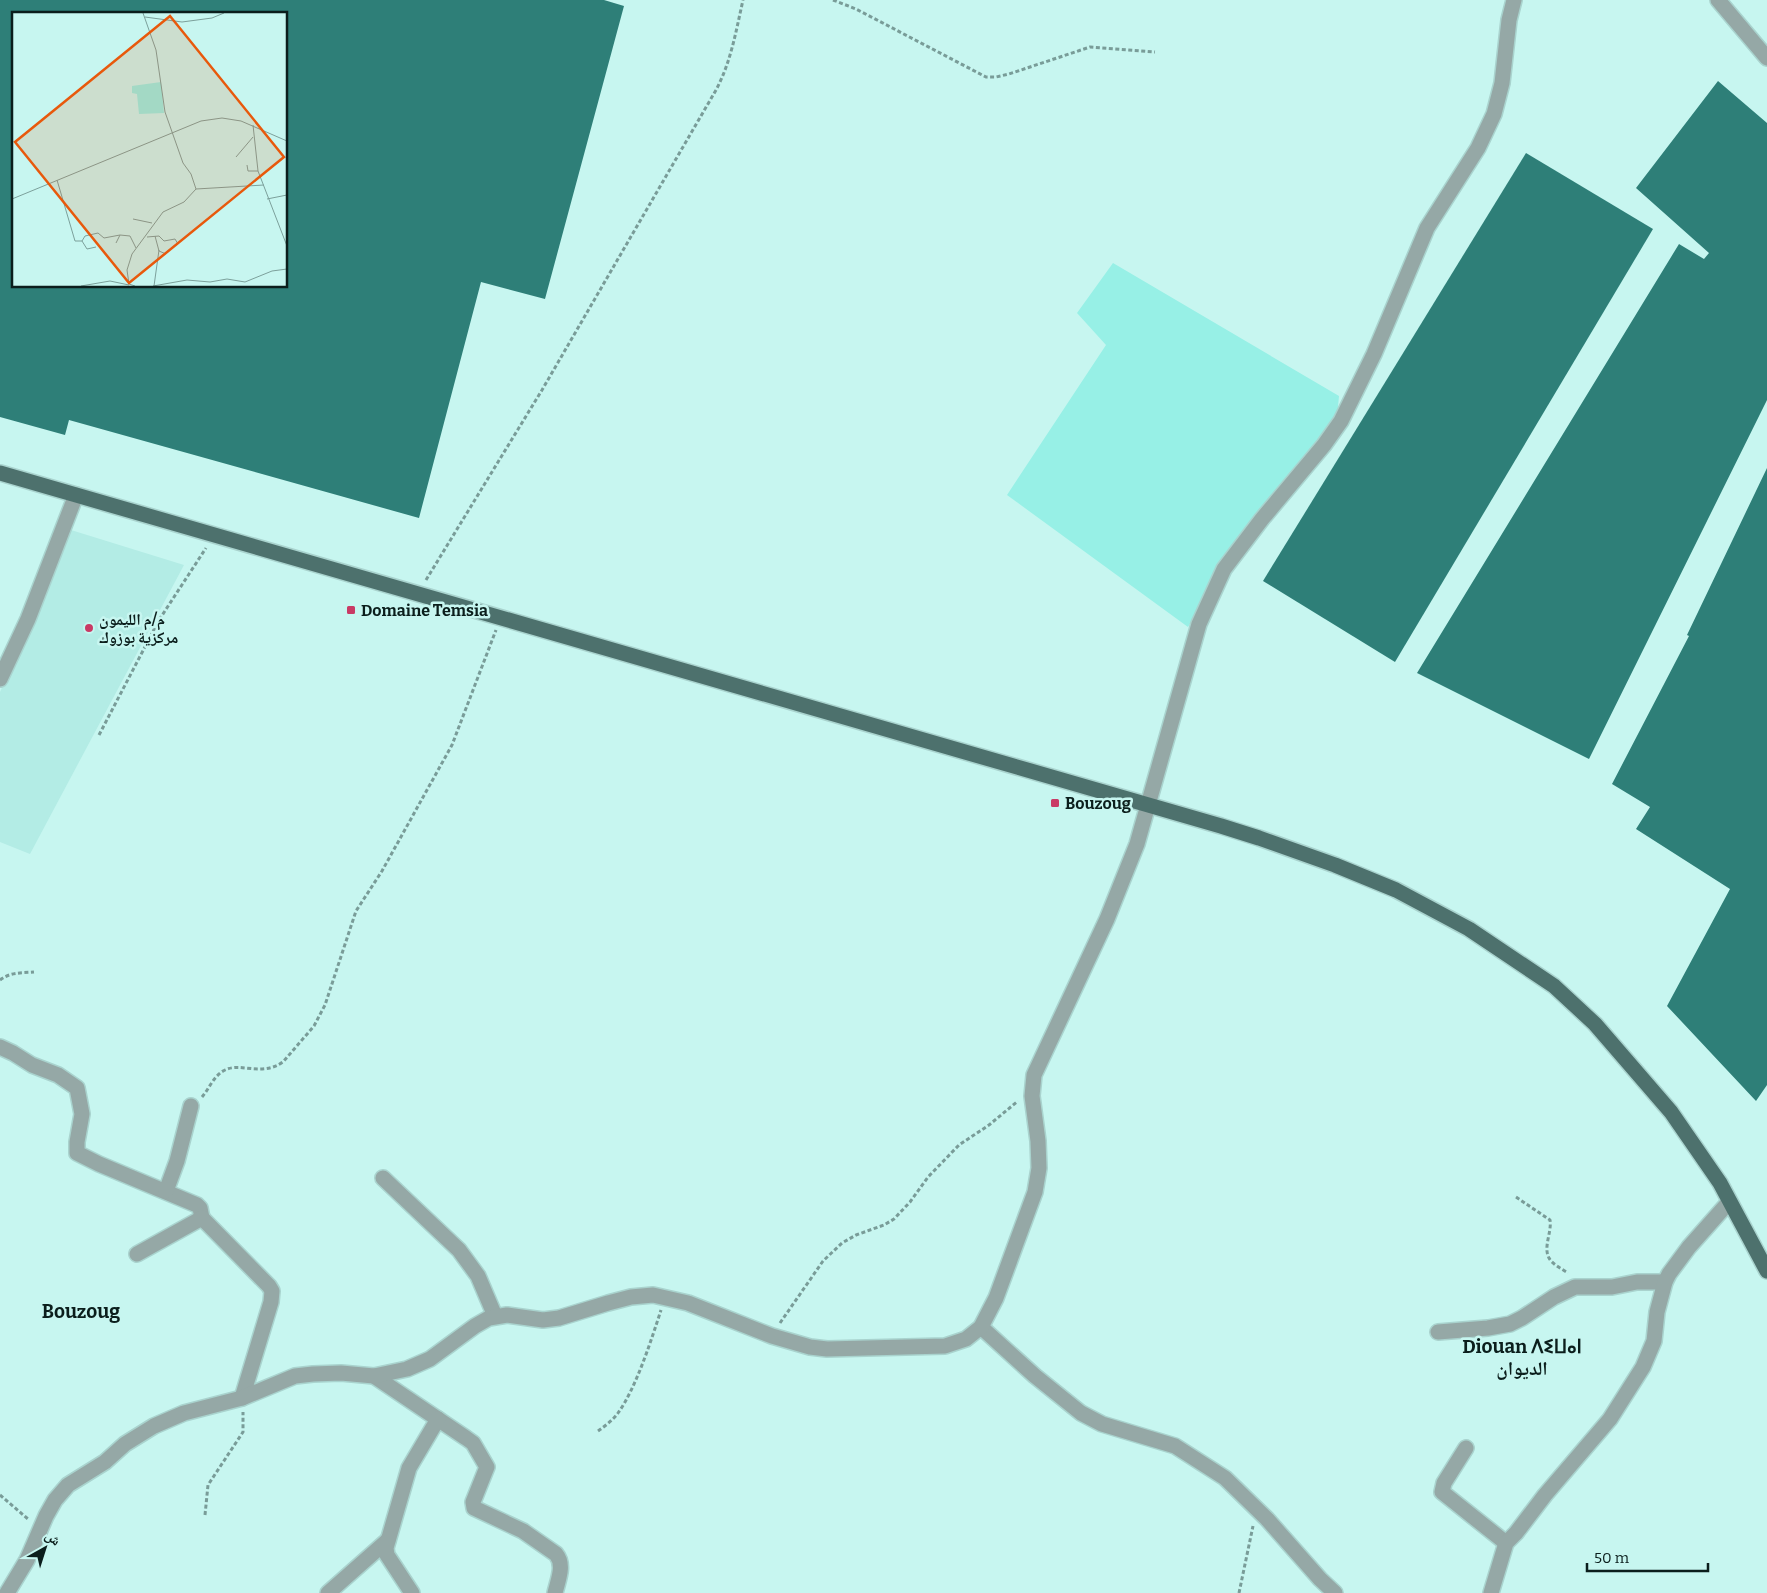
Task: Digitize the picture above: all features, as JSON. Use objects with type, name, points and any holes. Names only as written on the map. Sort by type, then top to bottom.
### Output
[{"type":"main road","points":[[0,473],[1259,838],[1335,865],[1396,890],[1469,929],[1554,986],[1595,1024],[1671,1112],[1720,1184],[1728,1202],[1767,1271]]},
{"type":"street","points":[[7,1593],[27,1560],[40,1528],[55,1500],[68,1485],[105,1462],[125,1444],[154,1426],[184,1413],[242,1398],[295,1376],[332,1373],[374,1376],[407,1369],[430,1359],[475,1326],[495,1316],[507,1315],[543,1320],[560,1318],[631,1297],[653,1295],[688,1303],[772,1336],[810,1347],[827,1349],[945,1346],[966,1338],[981,1327],[996,1298],[1034,1192],[1039,1168],[1032,1091],[1034,1075],[1110,911],[1137,844],[1199,624],[1224,569],[1324,445],[1341,421],[1374,354],[1427,228],[1478,148],[1494,114],[1502,83],[1509,20],[1514,0]]},
{"type":"street","points":[[1718,0],[1767,58]]},
{"type":"street","points":[[0,679],[28,619],[76,495]]},
{"type":"street","points":[[0,1047],[13,1052],[32,1066],[58,1075],[77,1088],[82,1114],[77,1142],[78,1153],[99,1164],[197,1205],[200,1208],[202,1218],[269,1286],[272,1291],[271,1302],[242,1398]]},
{"type":"street","points":[[166,1191],[177,1160],[191,1106]]},
{"type":"street","points":[[383,1178],[459,1250],[478,1276],[495,1316]]},
{"type":"street","points":[[1491,1593],[1506,1543],[1610,1418],[1630,1390],[1654,1341],[1657,1312],[1665,1282],[1676,1263],[1728,1202]]},
{"type":"street","points":[[137,1254],[202,1218]]},
{"type":"street","points":[[1438,1332],[1510,1324],[1574,1287],[1612,1287],[1637,1282],[1665,1282]]},
{"type":"street","points":[[981,1327],[1035,1376],[1081,1413],[1102,1424],[1174,1446],[1225,1478],[1256,1508],[1335,1593]]},
{"type":"street","points":[[374,1376],[473,1443],[487,1466],[473,1502],[474,1508],[523,1531],[552,1550],[560,1559],[561,1565],[555,1593]]},
{"type":"street","points":[[412,1593],[387,1554],[386,1548],[409,1468],[438,1419]]},
{"type":"street","points":[[1466,1448],[1444,1483],[1442,1492],[1506,1543]]},
{"type":"street","points":[[328,1593],[388,1540]]},
{"type":"path","points":[[418,594],[542,390],[721,81],[729,60],[743,0]]},
{"type":"path","points":[[833,0],[856,9],[986,77],[1009,74],[1090,47],[1155,52]]},
{"type":"path","points":[[99,735],[159,620],[215,535]]},
{"type":"path","points":[[191,1106],[194,1102],[201,1099],[212,1082],[225,1070],[230,1068],[258,1070],[277,1066],[283,1062],[314,1026],[324,1005],[356,911],[382,871],[452,745],[501,618]]},
{"type":"path","points":[[0,980],[10,974],[34,972]]},
{"type":"path","points":[[772,1336],[823,1261],[842,1244],[894,1219],[928,1177],[959,1145],[989,1125],[1032,1091]]},
{"type":"path","points":[[1516,1197],[1550,1220],[1548,1257],[1585,1286]]},
{"type":"path","points":[[598,1431],[618,1414],[628,1396],[650,1344],[666,1298]]},
{"type":"path","points":[[205,1515],[208,1485],[243,1432],[242,1398]]},
{"type":"path","points":[[0,1495],[40,1528]]},
{"type":"path","points":[[1239,1593],[1256,1508]]},
{"type":"shaded area","points":[[1113,263],[1339,396],[1337,417],[1238,543],[1188,627],[1007,495],[1106,345],[1077,313]]},
{"type":"shaded area","name":"م/م الليمون مركزية بوزوك","points":[[71,530],[184,565],[30,854],[0,842],[0,692]]},
{"type":"building","points":[[0,0],[604,0],[624,6],[545,299],[481,282],[419,518],[69,420],[65,435],[0,417]]},
{"type":"building","points":[[1718,81],[1767,123],[1767,400],[1589,759],[1417,673],[1679,244],[1704,259],[1709,253],[1636,188]]},
{"type":"building","points":[[1526,153],[1653,229],[1395,662],[1263,581]]},
{"type":"building","points":[[1767,468],[1767,1085],[1756,1101],[1667,1006],[1730,889],[1636,829],[1650,807],[1612,784],[1689,636],[1687,635]]},
{"type":"place","name":"Domaine Temsia","points":[[351,610]]},
{"type":"place","name":"م/م الليمون مركزية بوزوك","points":[[89,628]]},
{"type":"place","name":"Bouzoug","points":[[1055,803]]},
{"type":"district","name":"Bouzoug","points":[[81,1311]]},
{"type":"district","name":"Diouan ⴷⵉⵡⴰⵏ الديوان","points":[[1522,1357]]}]
